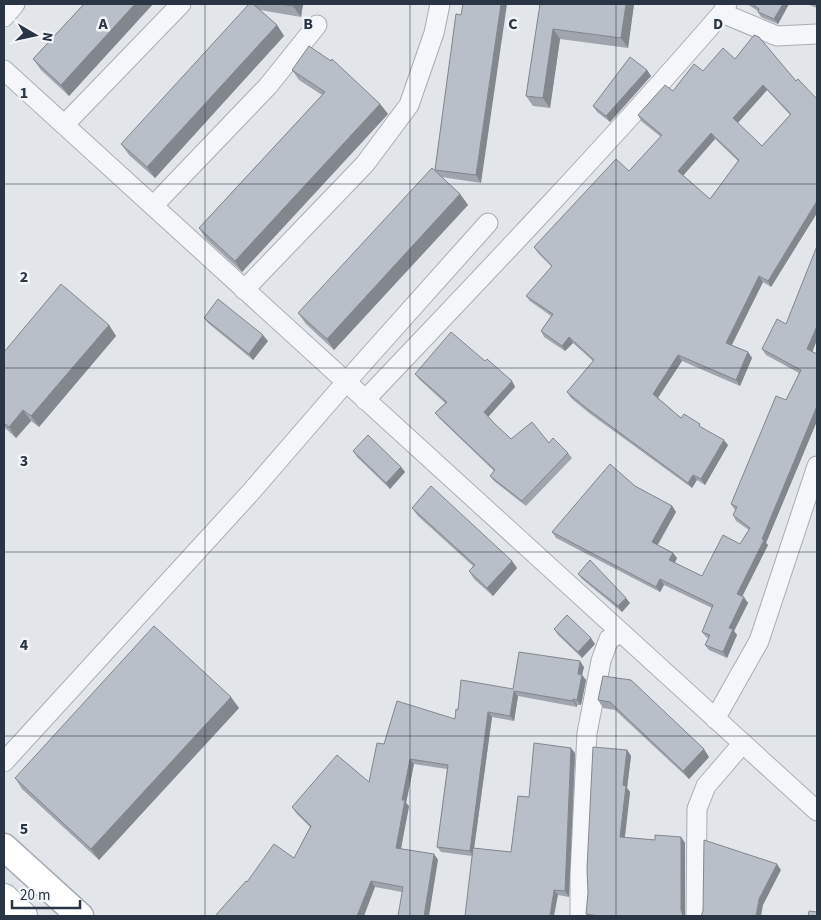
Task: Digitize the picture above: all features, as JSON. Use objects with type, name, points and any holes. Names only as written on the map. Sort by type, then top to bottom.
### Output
[{"type":"main road","points":[[4,847],[80,916]]},
{"type":"main road","points":[[4,898],[23,916]]},
{"type":"street","points":[[4,17],[15,4]]},
{"type":"street","points":[[64,125],[180,4]]},
{"type":"street","points":[[244,290],[365,164],[409,106],[434,33],[440,4]]},
{"type":"street","points":[[365,400],[582,172],[656,89],[724,8],[776,36],[817,34]]},
{"type":"street","points":[[153,206],[268,86],[317,25]]},
{"type":"street","points":[[4,70],[817,811]]},
{"type":"street","points":[[4,762],[250,493],[488,223]]},
{"type":"street","points":[[715,719],[759,641],[817,466]]},
{"type":"street","points":[[580,916],[580,875],[587,733],[601,661],[609,639],[621,633]]},
{"type":"street","points":[[696,916],[697,809],[706,786],[743,743]]},
{"type":"building","points":[[84,4],[135,4],[61,85],[33,59]]},
{"type":"building","points":[[249,4],[253,4],[277,25],[147,167],[121,144]]},
{"type":"building","points":[[463,4],[501,4],[476,175],[435,170],[456,14],[461,15]]},
{"type":"building","points":[[540,4],[626,4],[621,38],[553,29],[543,98],[526,96]]},
{"type":"building","points":[[752,4],[783,4],[774,19],[758,12],[759,9]]},
{"type":"building","points":[[754,35],[759,37],[796,81],[798,79],[817,99],[817,201],[768,281],[759,276],[726,343],[748,352],[736,380],[678,355],[653,394],[681,418],[684,414],[700,424],[699,426],[724,440],[701,479],[693,475],[688,483],[567,392],[594,360],[569,337],[562,346],[541,331],[553,314],[526,296],[552,266],[534,247],[616,159],[629,171],[662,135],[638,115],[665,85],[673,91],[694,64],[703,71],[723,48],[735,59]],"holes":[[[763,85],[791,114],[762,146],[733,118]],[[711,133],[739,160],[710,199],[678,171]]]},
{"type":"building","points":[[309,46],[331,61],[332,59],[380,104],[235,261],[199,228],[325,92],[292,70]]},
{"type":"building","points":[[630,57],[647,70],[606,116],[593,106]]},
{"type":"building","points":[[432,168],[460,194],[327,339],[298,313]]},
{"type":"building","points":[[817,246],[817,326],[807,349],[817,354],[817,406],[762,539],[764,540],[737,594],[744,597],[729,628],[733,629],[723,652],[705,645],[710,635],[702,632],[713,605],[660,579],[656,587],[552,532],[610,464],[635,486],[672,506],[652,542],[673,553],[669,560],[702,576],[723,535],[740,544],[750,528],[733,515],[737,507],[731,504],[776,396],[786,400],[801,370],[762,349],[777,319],[786,324]]},
{"type":"building","points":[[61,284],[109,325],[31,416],[23,410],[9,427],[4,423],[4,352]]},
{"type":"building","points":[[218,299],[263,335],[249,354],[204,318]]},
{"type":"building","points":[[451,332],[512,381],[484,412],[495,424],[511,439],[532,422],[549,443],[553,438],[568,453],[522,501],[490,476],[495,470],[435,413],[447,402],[415,374]]},
{"type":"building","points":[[368,435],[401,467],[386,483],[353,451]]},
{"type":"building","points":[[431,486],[512,561],[487,588],[469,571],[475,565],[412,508]]},
{"type":"building","points":[[590,560],[626,598],[618,606],[578,574]]},
{"type":"building","points":[[567,615],[591,638],[578,652],[554,629]]},
{"type":"building","points":[[154,626],[231,697],[91,849],[15,778]]},
{"type":"building","points":[[519,652],[580,661],[578,674],[582,675],[577,700],[573,699],[573,701],[514,691],[510,716],[488,712],[470,851],[437,847],[448,765],[410,759],[402,800],[405,800],[396,848],[434,854],[424,916],[398,916],[403,887],[371,881],[357,916],[215,916],[247,882],[274,844],[294,858],[311,826],[292,807],[337,755],[369,782],[377,743],[384,744],[397,701],[455,719],[456,709],[458,710],[461,680],[513,689]]},
{"type":"building","points":[[603,676],[631,680],[704,749],[683,771],[610,702],[598,700]]},
{"type":"building","points":[[534,743],[571,748],[565,891],[554,890],[550,916],[465,916],[473,848],[511,852],[518,796],[529,797]]},
{"type":"building","points":[[593,747],[627,750],[623,785],[626,786],[620,837],[655,840],[655,835],[681,837],[681,910],[683,916],[599,916],[586,914]]},
{"type":"building","points":[[704,840],[777,864],[759,899],[756,916],[701,916],[703,911]]},
{"type":"building","points":[[809,911],[817,912],[817,916],[808,916]]}]
